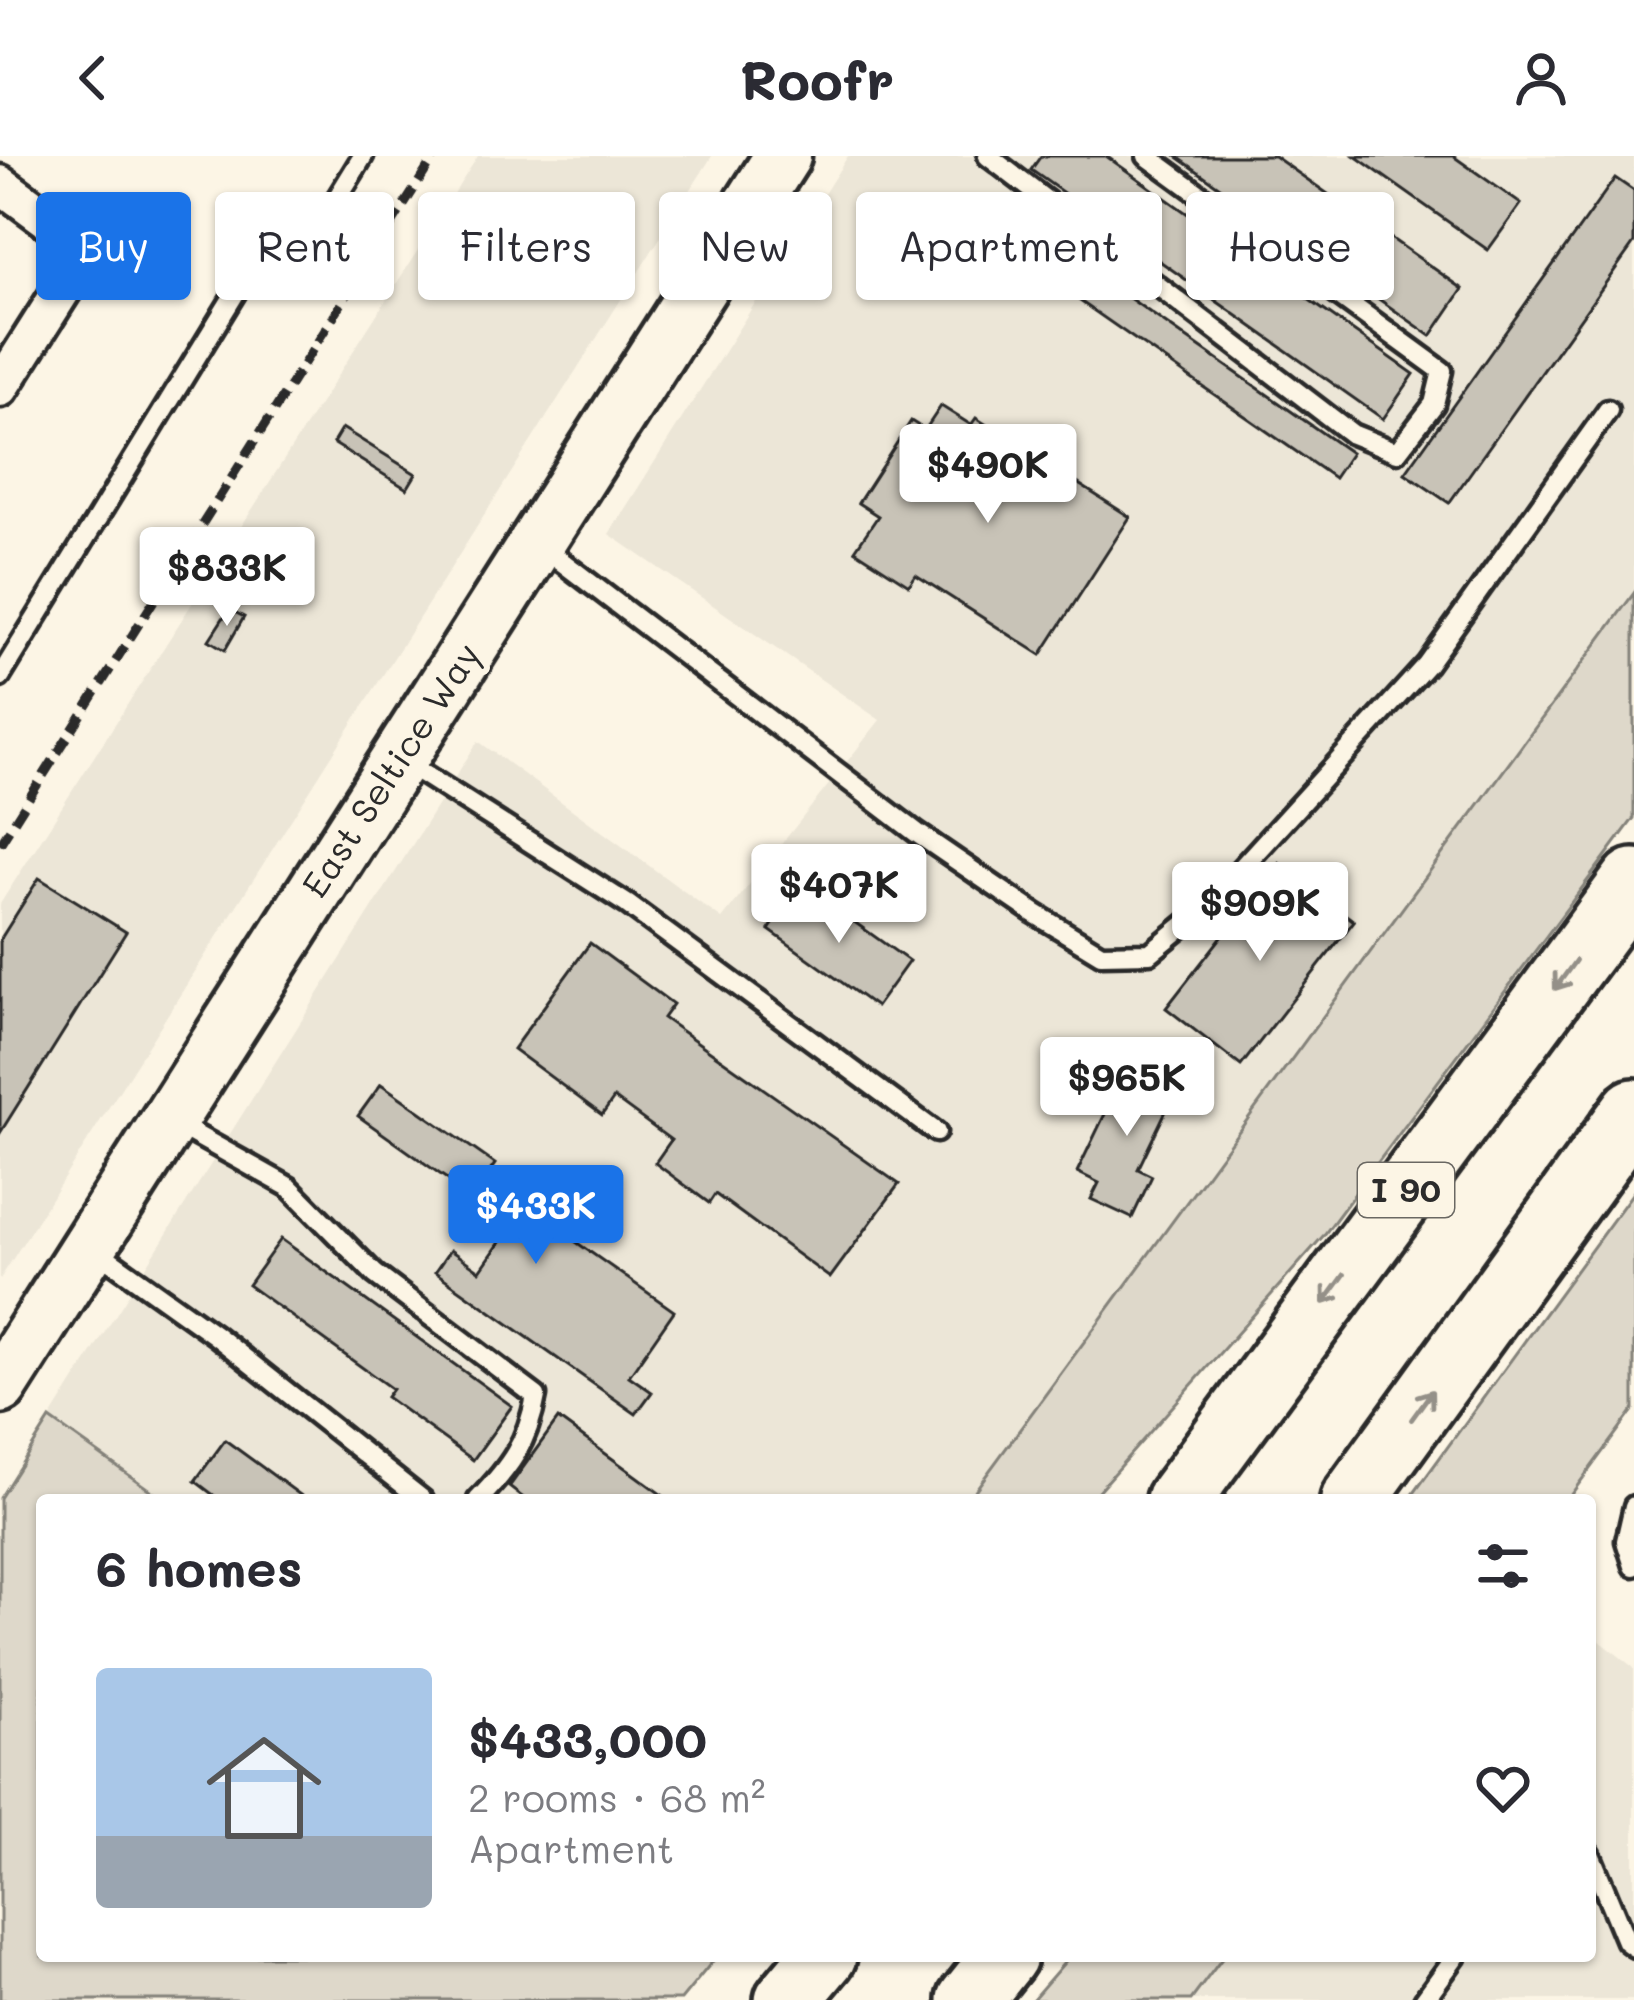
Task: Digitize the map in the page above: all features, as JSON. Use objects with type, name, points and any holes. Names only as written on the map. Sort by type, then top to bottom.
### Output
[{"type":"highway","name":"I 90","points":[[1182,1494],[1634,881]]},
{"type":"highway","points":[[1357,1494],[1634,1112]]},
{"type":"highway","points":[[788,2000],[819,1962]]},
{"type":"highway","points":[[970,2000],[1000,1962]]},
{"type":"main road","name":"East Seltice Way","points":[[0,1386],[783,156]]},
{"type":"street","points":[[0,184],[88,249],[0,388]]},
{"type":"lane","points":[[0,676],[242,281],[301,257],[363,156]]},
{"type":"lane","points":[[988,156],[1352,434],[1397,452],[1434,404],[1442,371],[1147,156]]},
{"type":"lane","points":[[536,542],[917,833],[1034,913],[1101,954],[1150,953],[1204,909],[1427,664],[1608,410]]},
{"type":"lane","points":[[399,758],[627,904],[936,1132]]},
{"type":"lane","points":[[167,1119],[289,1187],[375,1274],[536,1396],[530,1429],[512,1466],[484,1494]]},
{"type":"lane","points":[[88,1245],[215,1335],[415,1494]]},
{"type":"lane","points":[[1634,1506],[1626,1541],[1634,1566]]},
{"type":"lane","points":[[1596,1868],[1626,1941],[1634,1947]]},
{"type":"lane","points":[[1424,2000],[1452,1962]]},
{"type":"shaded area","points":[[478,156],[712,156],[689,192],[659,192],[659,240],[635,277],[635,192],[455,192]]},
{"type":"shaded area","points":[[848,156],[1634,156],[1634,593],[973,1494],[156,1494],[50,1419],[478,741],[722,919],[880,720],[609,534],[757,300],[832,300],[832,192],[825,192]]},
{"type":"shaded area","points":[[418,250],[418,300],[621,300],[0,1279],[0,904],[386,300],[394,300],[394,287]]},
{"type":"shaded area","points":[[1634,593],[1634,818],[1324,1235],[1095,1494],[972,1494]]},
{"type":"shaded area","points":[[1634,1191],[1634,1409],[1571,1494],[1413,1494]]},
{"type":"shaded area","points":[[50,1419],[156,1494],[36,1494],[36,1962],[712,1962],[681,2000],[0,2000],[0,1498]]},
{"type":"shaded area","points":[[1596,1638],[1634,1668],[1634,2000],[1191,2000],[1220,1962],[1596,1962]]},
{"type":"shaded area","points":[[1065,1962],[1220,1962],[1191,2000],[1032,2000]]},
{"type":"building","points":[[1041,156],[1106,156],[1157,192],[1062,192],[1031,170]]},
{"type":"building","points":[[1176,156],[1274,156],[1325,192],[1227,192]]},
{"type":"building","points":[[1355,156],[1453,156],[1521,204],[1488,250]]},
{"type":"building","points":[[1615,178],[1634,191],[1634,243],[1449,503],[1405,473]]},
{"type":"building","points":[[1162,196],[1186,213],[1186,280],[1162,263]]},
{"type":"building","points":[[1394,240],[1463,289],[1431,336],[1380,300],[1394,300]]},
{"type":"building","points":[[1078,300],[1132,300],[1351,453],[1334,478]]},
{"type":"building","points":[[1215,300],[1309,300],[1414,374],[1383,419]]},
{"type":"building","points":[[941,406],[971,425],[976,418],[1130,517],[1041,655],[916,575],[909,585],[855,550],[878,516],[858,503],[911,421],[925,430]]},
{"type":"building","points":[[342,428],[416,474],[407,489],[333,443]]},
{"type":"building","points":[[229,609],[244,617],[225,650],[209,640]]},
{"type":"building","points":[[1279,863],[1354,921],[1241,1066],[1166,1008]]},
{"type":"building","points":[[39,878],[126,932],[0,1133],[0,940]]},
{"type":"building","points":[[801,884],[909,961],[876,1007],[769,930]]},
{"type":"building","points":[[590,943],[673,1004],[663,1018],[899,1184],[830,1278],[715,1194],[709,1203],[655,1163],[671,1140],[614,1098],[602,1115],[513,1049]]},
{"type":"building","points":[[1131,1060],[1179,1084],[1138,1169],[1152,1176],[1132,1218],[1091,1199],[1099,1183],[1077,1172]]},
{"type":"building","points":[[381,1084],[495,1164],[485,1178],[674,1311],[629,1376],[652,1392],[636,1414],[435,1272],[450,1250],[480,1271],[512,1225],[358,1116]]},
{"type":"building","points":[[281,1239],[512,1406],[473,1460],[386,1397],[392,1389],[248,1285]]},
{"type":"building","points":[[558,1419],[661,1494],[518,1494],[509,1487]]},
{"type":"building","points":[[225,1440],[299,1494],[212,1494],[195,1481]]},
{"type":"railway","points":[[0,844],[435,156]]}]
